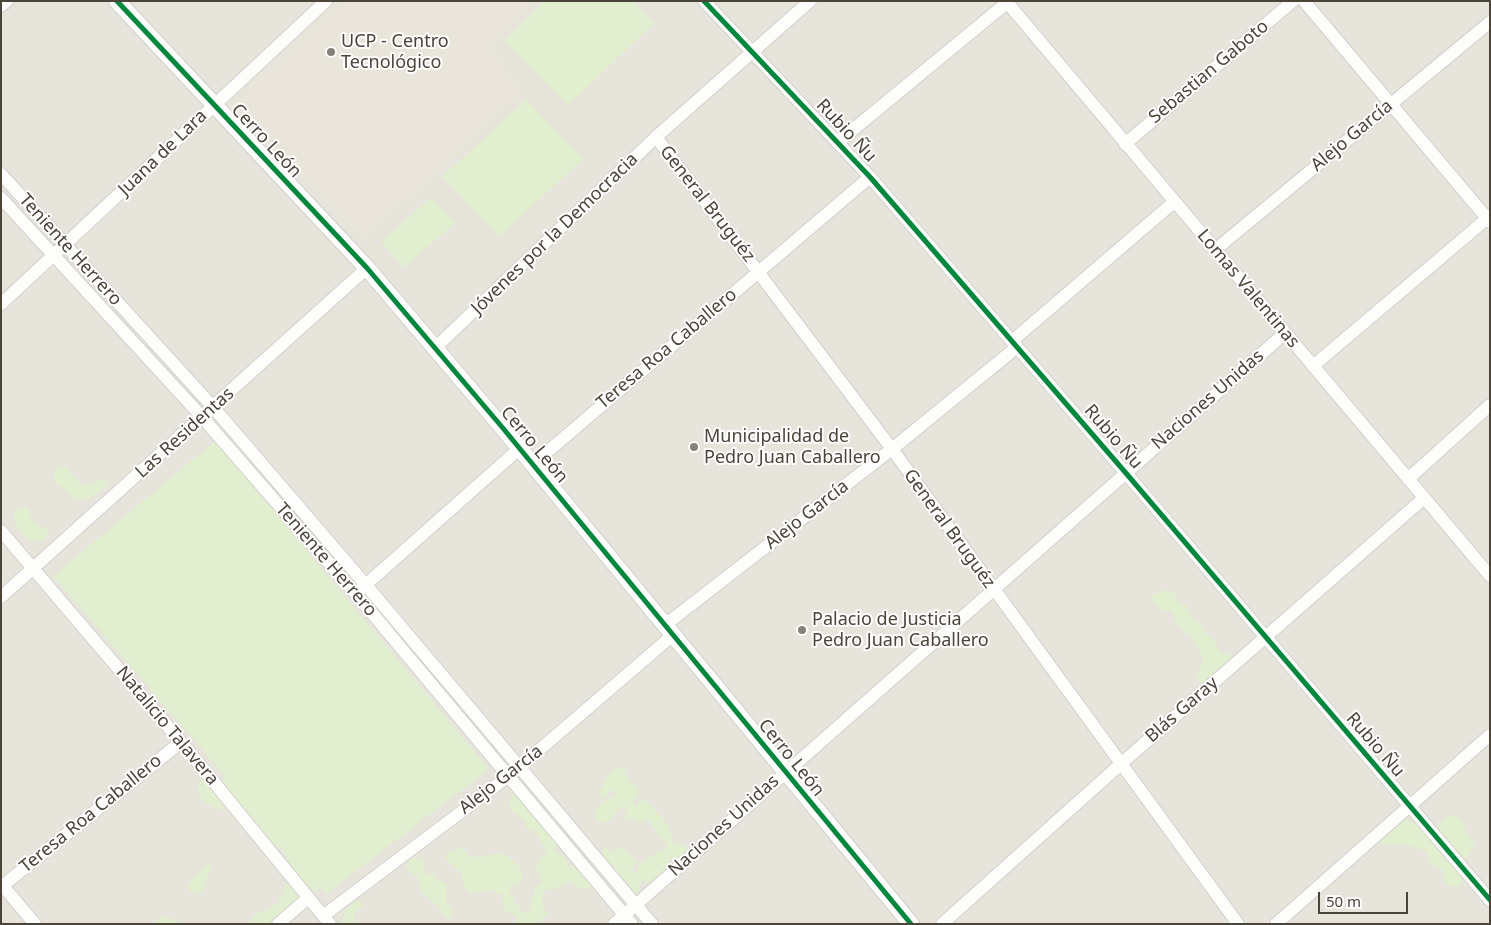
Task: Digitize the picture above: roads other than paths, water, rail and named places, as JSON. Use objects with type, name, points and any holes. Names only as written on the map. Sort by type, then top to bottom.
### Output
[{"type":"street","points":[[1,6],[7,1]]},
{"type":"street","name":"Cerro León","points":[[117,1],[367,268],[520,448],[911,924]]},
{"type":"street","name":"Juana de Lara","points":[[1,304],[66,246],[214,104],[326,1]]},
{"type":"street","name":"Rubio Ñu","points":[[704,1],[870,177],[1125,472],[1490,900]]},
{"type":"street","name":"Jóvenes por la Democracia","points":[[435,348],[656,137],[810,1]]},
{"type":"street","name":"Sebastian Gaboto","points":[[1125,144],[1293,1]]},
{"type":"street","points":[[1304,1],[1489,219],[1313,366]]},
{"type":"street","points":[[838,142],[1007,2]]},
{"type":"street","name":"Lomas Valentinas","points":[[1007,2],[1490,576]]},
{"type":"street","name":"Alejo García","points":[[1215,250],[1490,22]]},
{"type":"street","name":"General Bruguéz","points":[[656,137],[892,449],[1238,924]]},
{"type":"street","name":"Teniente Herrero","points":[[1,174],[213,407],[414,640],[652,924]]},
{"type":"street","name":"Teresa Roa Caballero","points":[[533,464],[870,177]]},
{"type":"street","name":"Teniente Herrero","points":[[1,198],[202,417],[356,594],[628,919]]},
{"type":"street","name":"Alejo García","points":[[326,920],[510,776],[669,630],[892,449],[1174,202]]},
{"type":"street","name":"Las Residentas","points":[[1,597],[367,268]]},
{"type":"street","points":[[129,337],[138,326]]},
{"type":"street","name":"Naciones Unidas","points":[[614,924],[628,919],[636,904],[992,588],[1285,333]]},
{"type":"street","points":[[1408,479],[1490,405]]},
{"type":"street","points":[[356,594],[520,448]]},
{"type":"street","points":[[249,471],[260,462]]},
{"type":"street","name":"Blás Garay","points":[[942,924],[1424,498]]},
{"type":"street","name":"Natalicio Talavera","points":[[1,531],[181,742],[326,920]]},
{"type":"street","points":[[403,650],[414,640]]},
{"type":"street","points":[[1276,924],[1490,735]]},
{"type":"street","name":"Teresa Roa Caballero","points":[[2,885],[181,742]]},
{"type":"street","points":[[559,836],[570,826]]},
{"type":"street","points":[[2,885],[35,924]]},
{"type":"street","points":[[278,924],[308,898]]},
{"type":"place","name":"UCP - Centro Tecnológico","points":[[331,52]]},
{"type":"place","name":"Municipalidad de Pedro Juan Caballero","points":[[694,447]]},
{"type":"place","name":"Palacio de Justicia Pedro Juan Caballero","points":[[802,630]]}]
